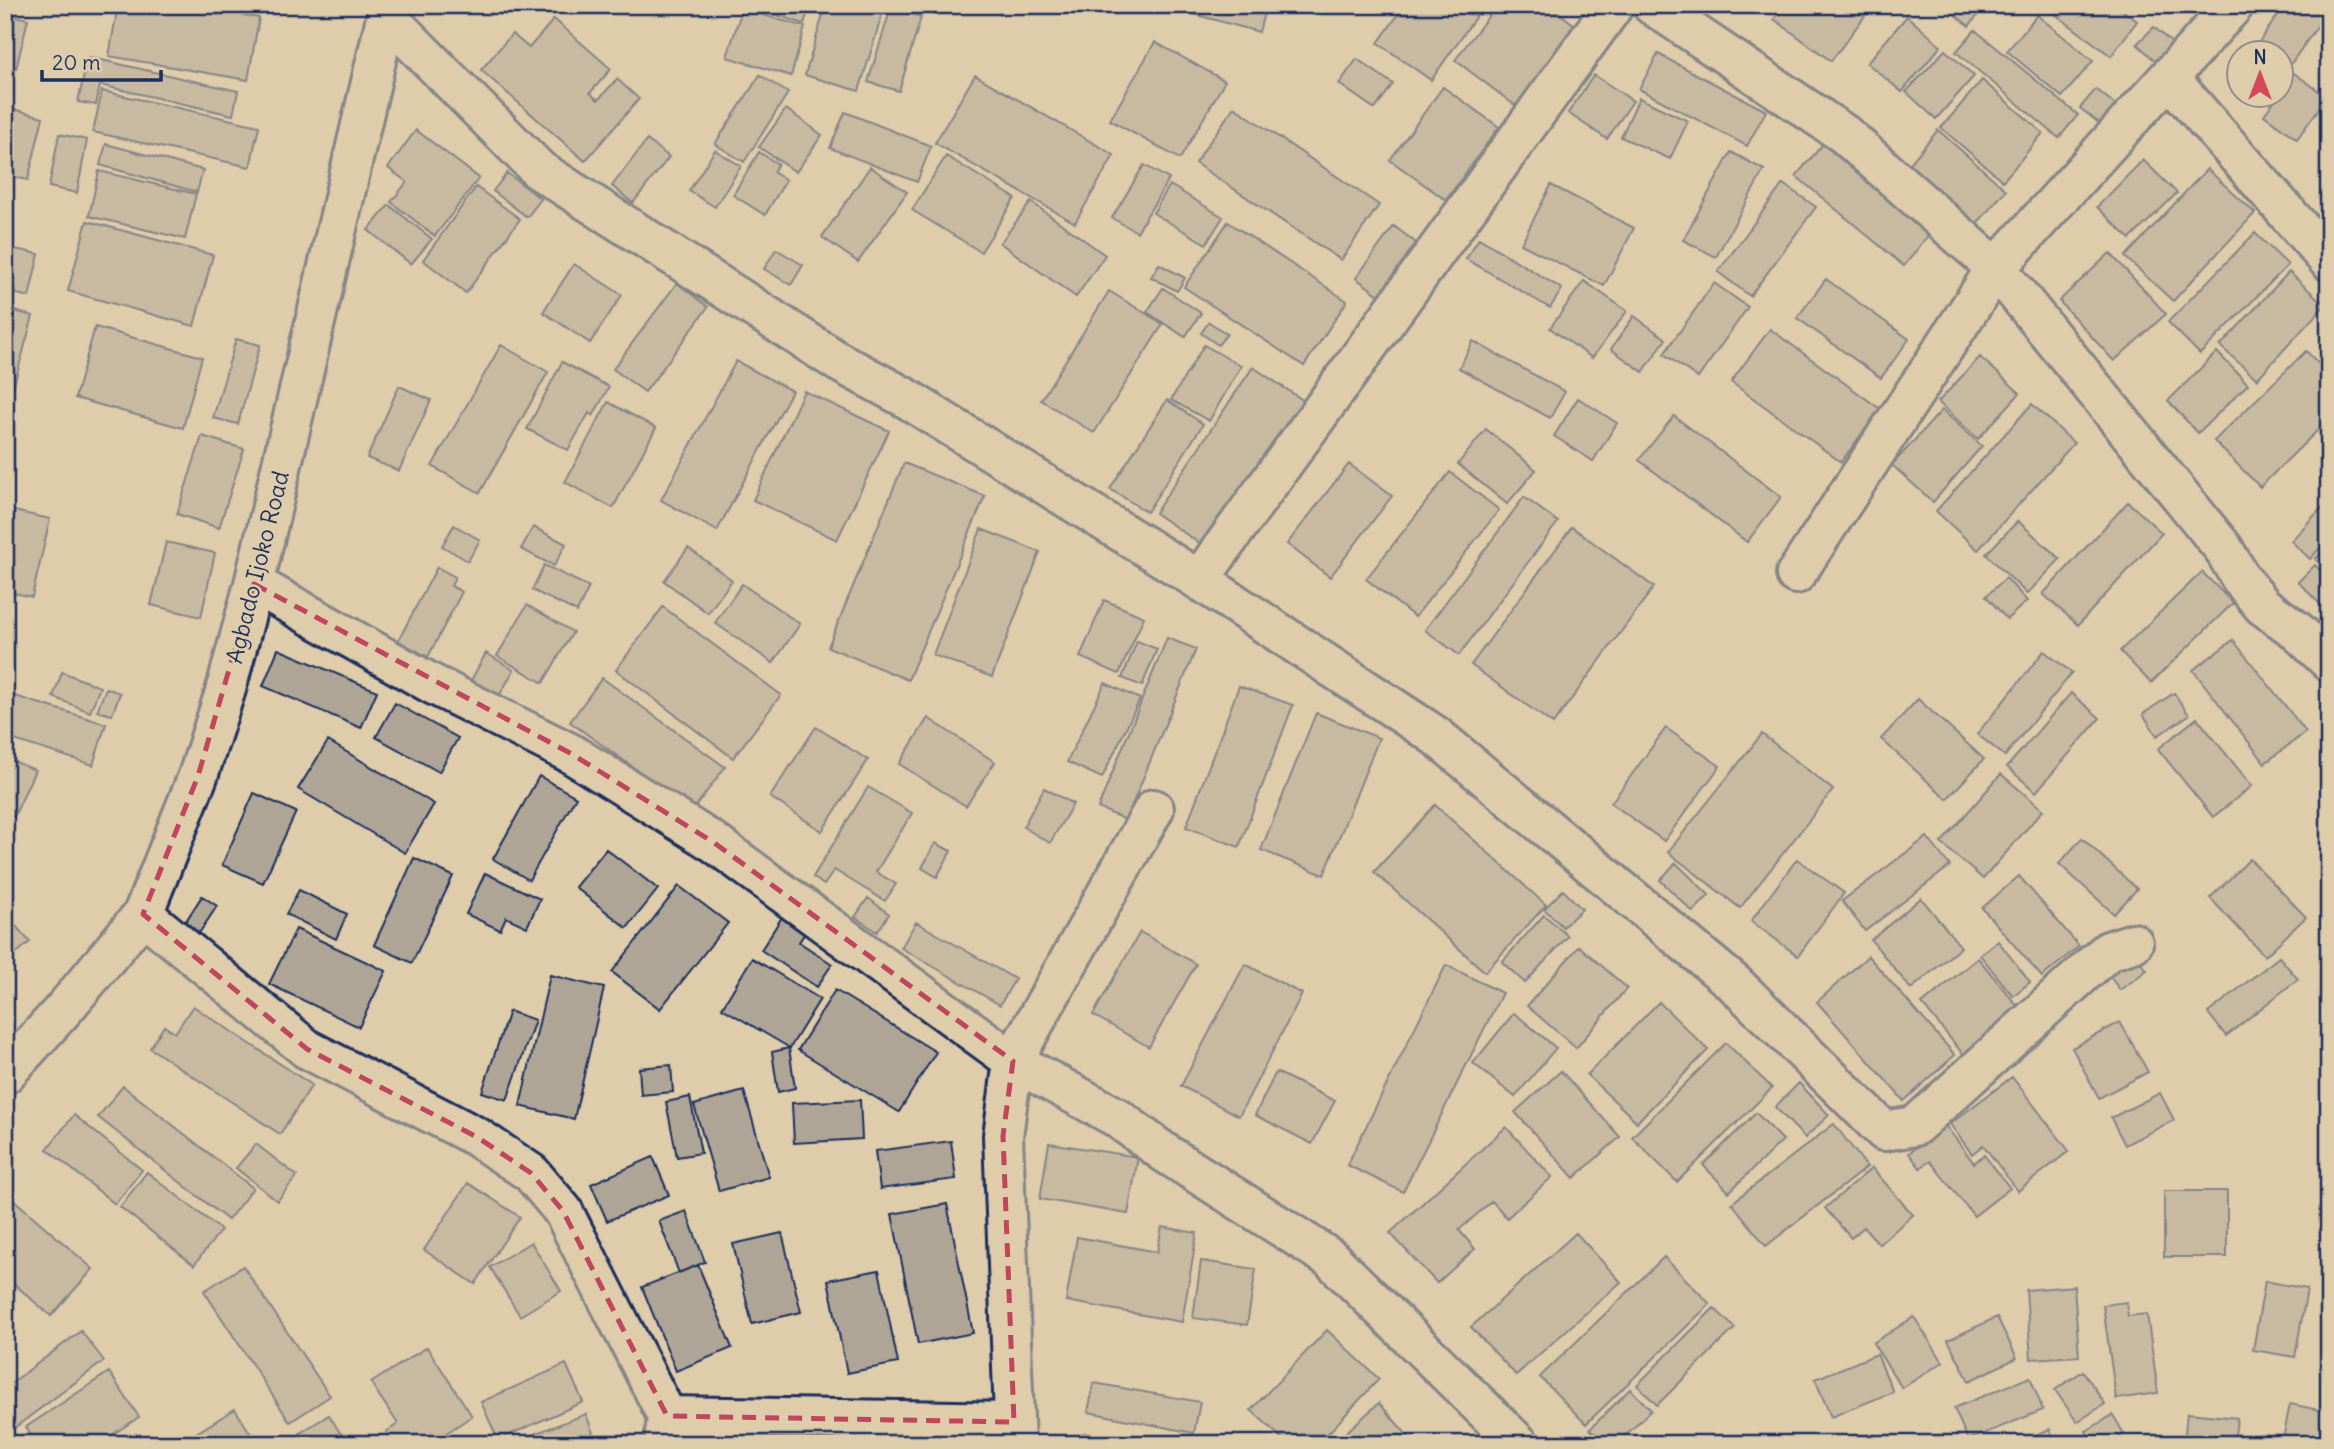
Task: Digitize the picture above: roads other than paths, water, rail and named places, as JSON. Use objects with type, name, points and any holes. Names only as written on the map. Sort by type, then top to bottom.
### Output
[{"type":"street","points":[[1199,580],[1614,5]]},
{"type":"street","points":[[1652,5],[1844,134],[1996,268],[2223,548],[2241,579],[2263,606],[2296,630],[2329,662]]},
{"type":"street","points":[[1796,574],[1996,268],[2234,5]]},
{"type":"street","points":[[388,11],[539,170],[839,362],[906,398],[1199,580],[1436,736],[1735,984],[1884,1131],[1915,1126],[2108,951],[2133,943]]},
{"type":"street","name":"Agbado Ijoko Road","points":[[5,1074],[64,1009],[143,914],[198,776],[226,689],[254,584],[388,11]]},
{"type":"street","points":[[2169,79],[2329,261]]},
{"type":"street","points":[[254,584],[432,684],[570,753],[702,835],[1013,1061],[1116,1117],[1165,1153],[1330,1258],[1519,1444]]},
{"type":"street","points":[[143,914],[307,1049],[477,1137],[531,1173],[563,1210],[665,1430],[1014,1433],[1003,1136],[1013,1061],[1154,809]]}]
